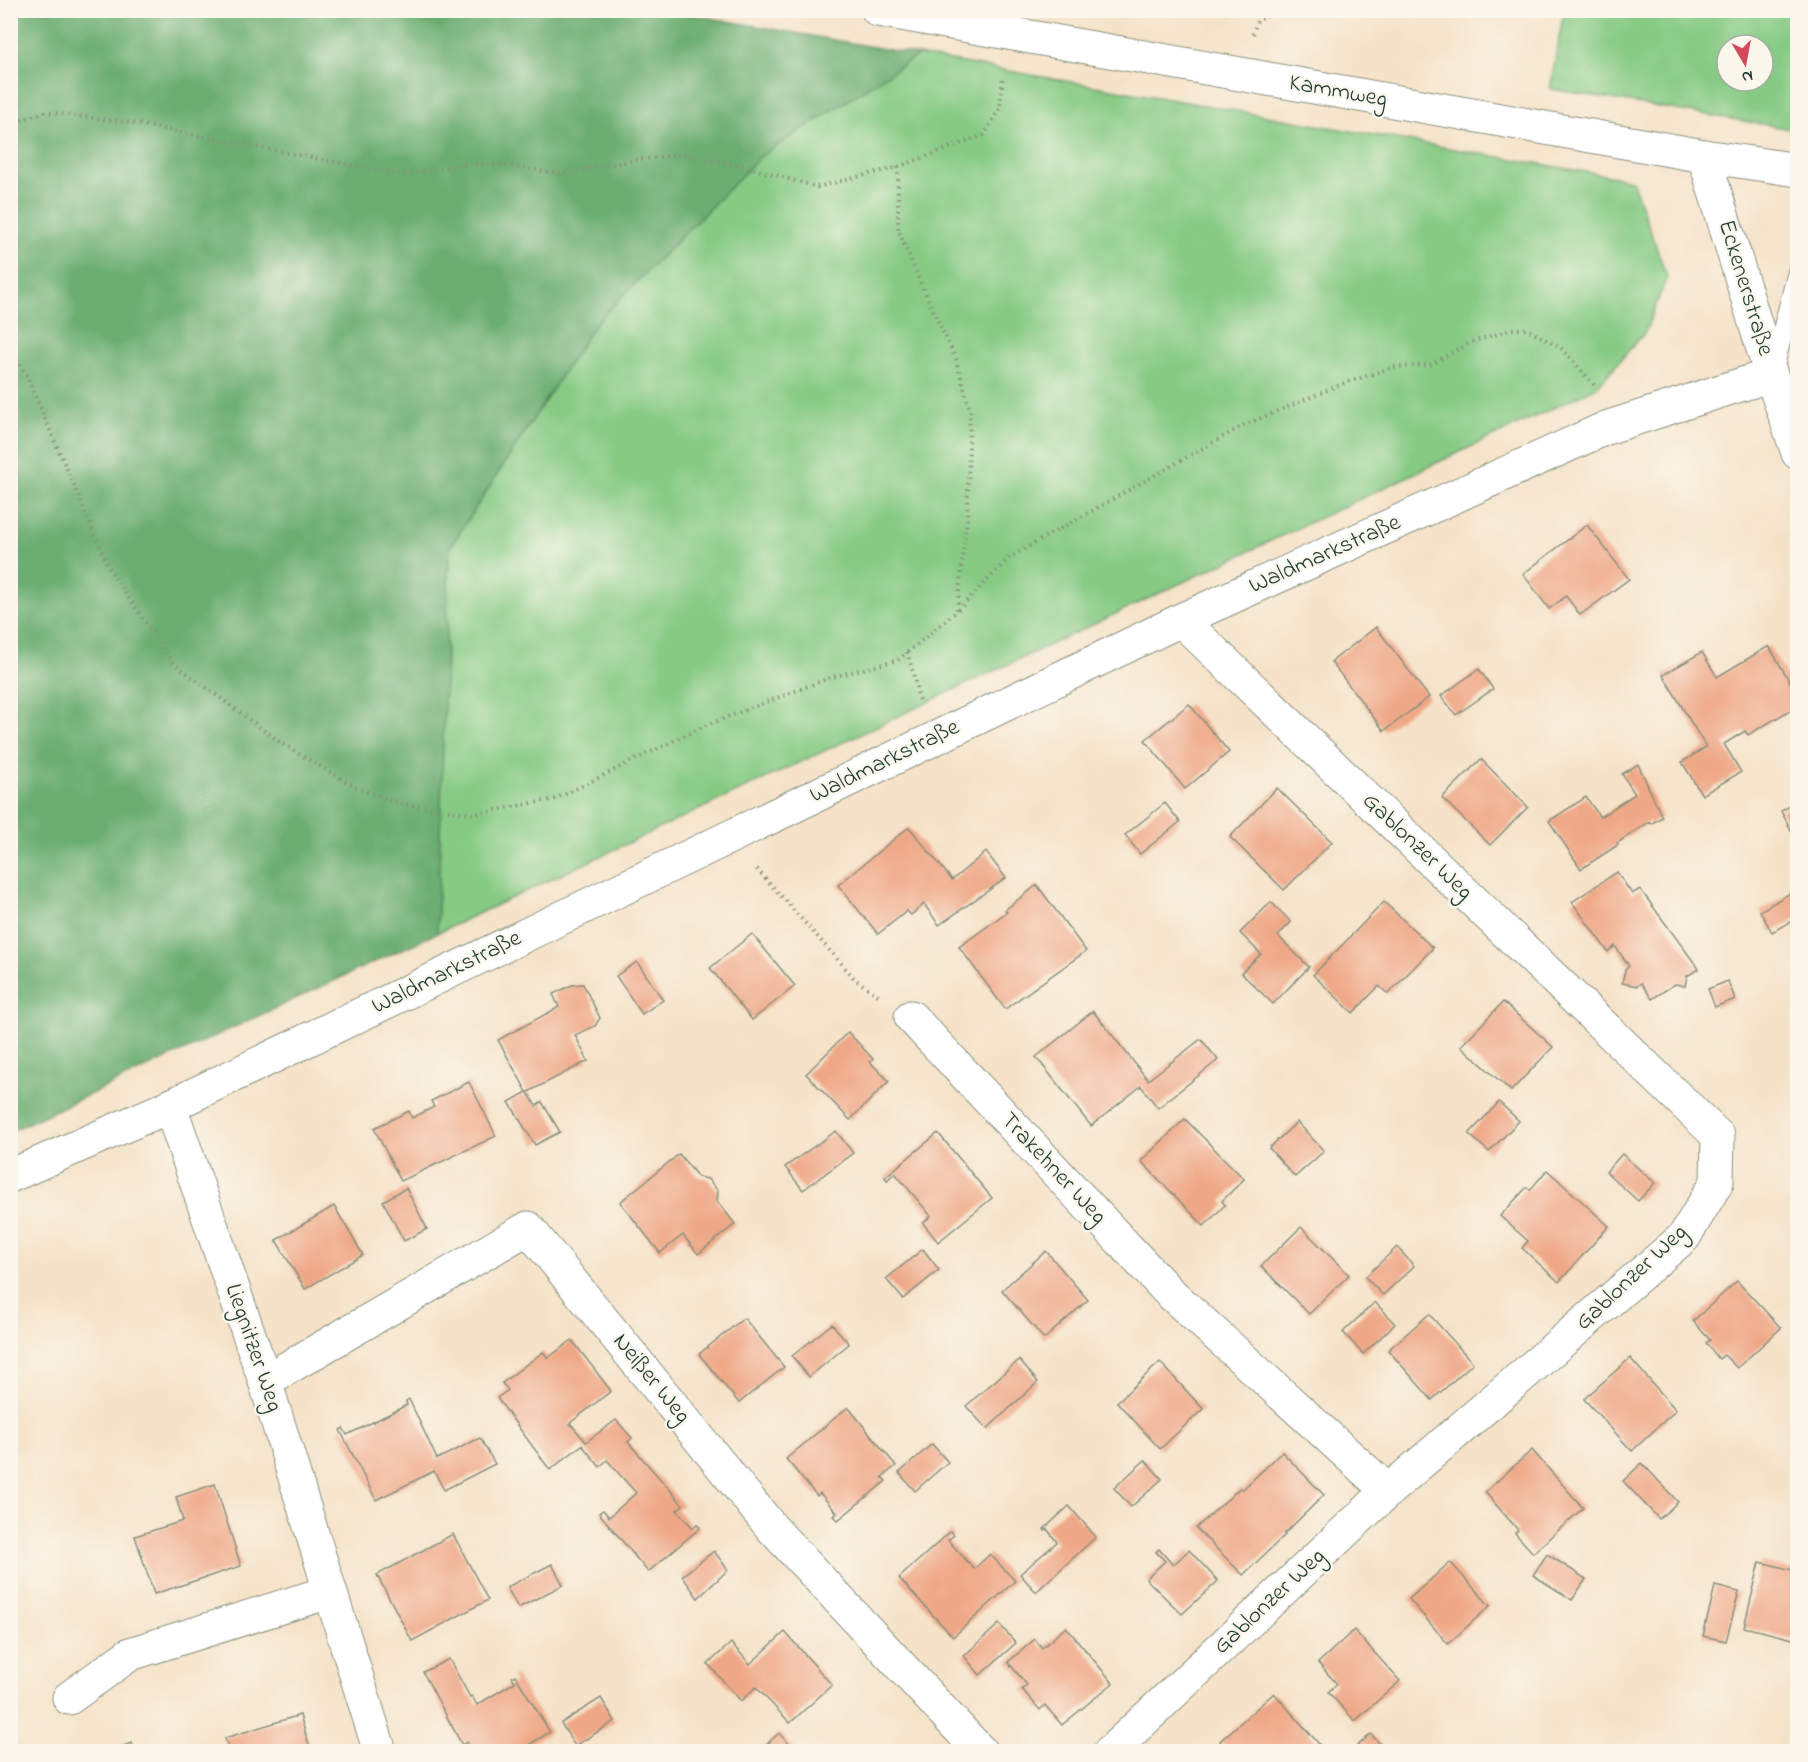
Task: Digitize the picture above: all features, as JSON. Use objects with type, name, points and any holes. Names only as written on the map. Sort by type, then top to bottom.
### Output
[{"type":"street","name":"Kammweg","points":[[879,10],[1704,156],[1797,170]]},
{"type":"street","name":"Eckenerstraße","points":[[1704,156],[1797,453]]},
{"type":"street","name":"Waldmarkstraße","points":[[10,1176],[170,1106],[1181,620],[1595,432],[1771,375]]},
{"type":"street","name":"Gablonzer Weg","points":[[1110,1752],[1388,1491],[1684,1237],[1717,1182],[1718,1136],[1181,620]]},
{"type":"street","name":"Trakehner Weg","points":[[911,1017],[1167,1290],[1388,1491]]},
{"type":"street","name":"Liegnitzer Weg","points":[[170,1106],[265,1381],[380,1752]]},
{"type":"street","name":"Neißer Weg","points":[[265,1381],[528,1228],[772,1528],[981,1752]]},
{"type":"street","points":[[69,1698],[130,1654],[329,1592]]},
{"type":"lane","points":[[1771,375],[1797,272]]},
{"type":"path","points":[[1253,35],[1257,21],[1282,10]]},
{"type":"path","points":[[10,124],[44,112],[127,122],[403,175],[468,164],[511,166],[561,174],[636,160],[686,154],[751,168],[817,187],[898,167],[984,135],[1000,108],[1007,33]]},
{"type":"path","points":[[898,167],[898,229],[956,359],[970,410],[967,520],[957,610]]},
{"type":"path","points":[[10,349],[26,374],[110,570],[173,663],[281,743],[355,787],[401,804],[474,813],[555,799],[704,726],[832,677],[898,660],[957,610],[1010,557],[1244,425],[1342,384],[1394,367],[1430,365],[1472,342],[1512,329],[1527,329],[1561,348],[1626,421]]},
{"type":"path","points":[[728,838],[856,980],[911,1017]]},
{"type":"green space","points":[[1564,10],[1797,11],[1797,130],[1550,89]]},
{"type":"green space","points":[[10,11],[672,11],[918,55],[762,155],[594,325],[449,549],[437,933],[11,1131]]},
{"type":"green space","points":[[918,55],[1632,180],[1667,277],[1645,332],[1596,388],[437,933],[449,549],[594,325],[762,155]]},
{"type":"building","points":[[1587,525],[1629,579],[1580,615],[1566,596],[1549,609],[1523,574]]},
{"type":"building","points":[[1376,627],[1429,697],[1384,731],[1331,662]]},
{"type":"building","points":[[1769,646],[1797,694],[1797,706],[1748,735],[1745,731],[1724,744],[1741,772],[1702,795],[1682,762],[1706,747],[1663,675],[1702,652],[1717,677]]},
{"type":"building","points":[[1479,669],[1493,689],[1456,715],[1441,696]]},
{"type":"building","points":[[1189,704],[1229,752],[1185,789],[1145,740]]},
{"type":"building","points":[[1481,759],[1528,807],[1490,845],[1442,798]]},
{"type":"building","points":[[1638,764],[1662,817],[1651,824],[1649,822],[1581,869],[1549,821],[1586,797],[1600,817],[1635,794],[1622,774]]},
{"type":"building","points":[[1277,788],[1332,842],[1284,890],[1230,837]]},
{"type":"building","points":[[1797,802],[1797,841],[1781,811]]},
{"type":"building","points":[[1165,803],[1180,822],[1140,854],[1125,835]]},
{"type":"building","points":[[909,827],[952,880],[986,852],[1006,878],[939,925],[924,904],[911,915],[907,911],[878,934],[838,885]]},
{"type":"building","points":[[1617,872],[1632,894],[1640,889],[1699,969],[1687,976],[1685,986],[1675,984],[1652,999],[1641,983],[1637,986],[1622,983],[1625,970],[1629,966],[1615,946],[1608,952],[1572,902]]},
{"type":"building","points":[[1037,885],[1086,951],[1005,1009],[959,947],[1007,912],[1005,910]]},
{"type":"building","points":[[1797,889],[1797,918],[1772,932],[1760,911]]},
{"type":"building","points":[[1271,902],[1291,922],[1278,936],[1309,967],[1273,1004],[1241,973],[1261,954],[1240,933]]},
{"type":"building","points":[[1384,902],[1433,948],[1388,994],[1379,986],[1353,1013],[1313,975]]},
{"type":"building","points":[[752,934],[795,986],[752,1020],[710,968]]},
{"type":"building","points":[[637,962],[663,1000],[642,1014],[616,976]]},
{"type":"building","points":[[1728,981],[1735,999],[1715,1007],[1708,989]]},
{"type":"building","points":[[583,984],[600,1018],[595,1026],[575,1035],[588,1061],[528,1092],[536,1106],[542,1102],[560,1132],[535,1145],[509,1102],[527,1092],[498,1040],[559,1007],[553,994],[572,985]]},
{"type":"building","points":[[1503,1002],[1553,1047],[1511,1091],[1461,1046]]},
{"type":"building","points":[[1093,1011],[1148,1080],[1201,1039],[1218,1060],[1158,1108],[1141,1086],[1091,1126],[1036,1057]]},
{"type":"building","points":[[848,1032],[873,1059],[870,1062],[889,1081],[850,1120],[806,1074]]},
{"type":"building","points":[[469,1082],[496,1136],[401,1181],[374,1128],[409,1111],[412,1118],[434,1107],[431,1101]]},
{"type":"building","points":[[1499,1102],[1519,1121],[1489,1152],[1469,1134]]},
{"type":"building","points":[[1185,1119],[1244,1179],[1222,1201],[1225,1205],[1204,1226],[1141,1161]]},
{"type":"building","points":[[1297,1122],[1324,1151],[1295,1177],[1269,1148]]},
{"type":"building","points":[[836,1131],[853,1153],[803,1190],[785,1167]]},
{"type":"building","points":[[938,1133],[992,1198],[938,1242],[923,1223],[931,1216],[895,1173],[887,1180],[885,1177]]},
{"type":"building","points":[[679,1154],[698,1177],[708,1179],[718,1191],[717,1201],[735,1224],[698,1254],[683,1235],[660,1253],[620,1202]]},
{"type":"building","points":[[1622,1154],[1655,1183],[1638,1201],[1606,1172]]},
{"type":"building","points":[[1547,1170],[1609,1226],[1559,1282],[1522,1248],[1528,1241],[1500,1216],[1527,1187],[1530,1190]]},
{"type":"building","points":[[406,1188],[427,1229],[404,1241],[383,1201]]},
{"type":"building","points":[[334,1206],[363,1255],[305,1289],[276,1240]]},
{"type":"building","points":[[1301,1227],[1349,1275],[1309,1314],[1261,1266]]},
{"type":"building","points":[[1397,1247],[1414,1266],[1383,1295],[1365,1277]]},
{"type":"building","points":[[923,1249],[939,1270],[903,1299],[886,1279]]},
{"type":"building","points":[[1046,1251],[1088,1300],[1044,1339],[1002,1290]]},
{"type":"building","points":[[1737,1281],[1781,1328],[1737,1368],[1724,1355],[1719,1359],[1706,1343],[1710,1340],[1693,1321]]},
{"type":"building","points":[[1375,1302],[1395,1324],[1363,1354],[1343,1332]]},
{"type":"building","points":[[1429,1314],[1473,1363],[1432,1400],[1388,1350]]},
{"type":"building","points":[[744,1318],[784,1367],[739,1403],[699,1354]]},
{"type":"building","points":[[832,1324],[849,1344],[809,1377],[792,1356]]},
{"type":"building","points":[[572,1340],[611,1391],[570,1423],[586,1442],[616,1420],[632,1438],[628,1442],[683,1505],[677,1510],[693,1528],[697,1524],[700,1528],[648,1572],[599,1513],[603,1510],[609,1517],[636,1493],[607,1460],[600,1467],[582,1445],[550,1470],[497,1398],[508,1390],[502,1383],[543,1352],[548,1358]]},
{"type":"building","points":[[1630,1358],[1676,1410],[1632,1451],[1584,1399]]},
{"type":"building","points":[[1019,1360],[1038,1382],[987,1429],[966,1406]]},
{"type":"building","points":[[1160,1362],[1203,1409],[1160,1449],[1117,1402]]},
{"type":"building","points":[[409,1399],[437,1459],[480,1438],[495,1464],[444,1490],[434,1471],[376,1500],[340,1430],[343,1428],[347,1435],[407,1405],[406,1401]]},
{"type":"building","points":[[848,1407],[896,1466],[882,1477],[886,1481],[838,1520],[834,1516],[837,1513],[820,1493],[817,1496],[786,1459]]},
{"type":"building","points":[[932,1444],[948,1462],[915,1491],[899,1473]]},
{"type":"building","points":[[1532,1450],[1583,1508],[1533,1553],[1515,1533],[1518,1530],[1485,1492]]},
{"type":"building","points":[[1282,1452],[1324,1495],[1243,1575],[1196,1528],[1240,1488],[1242,1490]]},
{"type":"building","points":[[1145,1460],[1162,1479],[1131,1507],[1114,1488]]},
{"type":"building","points":[[1642,1463],[1678,1502],[1659,1519],[1623,1481]]},
{"type":"building","points":[[215,1484],[241,1566],[154,1594],[135,1536],[183,1521],[176,1497]]},
{"type":"building","points":[[1069,1506],[1096,1537],[1036,1592],[1020,1574],[1057,1542],[1047,1529],[1045,1531],[1044,1529]]},
{"type":"building","points":[[951,1531],[954,1535],[948,1540],[974,1569],[990,1554],[1015,1581],[953,1637],[899,1578]]},
{"type":"building","points":[[453,1534],[488,1600],[412,1641],[377,1575]]},
{"type":"building","points":[[1159,1549],[1173,1565],[1189,1550],[1218,1581],[1182,1614],[1146,1579],[1165,1561],[1156,1552]]},
{"type":"building","points":[[714,1551],[728,1570],[698,1598],[682,1576]]},
{"type":"building","points":[[1547,1554],[1586,1579],[1572,1600],[1533,1575]]},
{"type":"building","points":[[1450,1562],[1490,1606],[1448,1644],[1409,1599]]},
{"type":"building","points":[[1760,1562],[1797,1571],[1797,1640],[1744,1627]]},
{"type":"building","points":[[552,1564],[563,1585],[518,1608],[507,1587]]},
{"type":"building","points":[[1715,1586],[1739,1592],[1726,1641],[1703,1636]]},
{"type":"building","points":[[999,1624],[1016,1643],[980,1675],[964,1656]]},
{"type":"building","points":[[1066,1627],[1113,1683],[1062,1725],[1045,1705],[1040,1710],[1022,1689],[1027,1685],[1008,1662],[1035,1639],[1042,1648]]},
{"type":"building","points":[[1354,1630],[1400,1681],[1355,1721],[1328,1692],[1337,1684],[1318,1663]]},
{"type":"building","points":[[785,1632],[832,1685],[790,1723],[756,1687],[741,1701],[708,1664],[731,1643],[750,1664]]},
{"type":"building","points":[[449,1659],[470,1697],[472,1696],[477,1705],[515,1682],[512,1677],[515,1675],[550,1732],[517,1752],[473,1752],[467,1742],[462,1745],[423,1672]]},
{"type":"building","points":[[1274,1693],[1326,1752],[1229,1752],[1220,1741]]},
{"type":"building","points":[[601,1698],[615,1721],[575,1746],[561,1723]]},
{"type":"building","points":[[300,1715],[311,1752],[229,1752],[225,1738]]},
{"type":"building","points":[[779,1733],[797,1752],[759,1752]]},
{"type":"building","points":[[1371,1734],[1387,1752],[1356,1752],[1354,1749]]},
{"type":"building","points":[[132,1743],[134,1752],[108,1752],[108,1751]]}]
